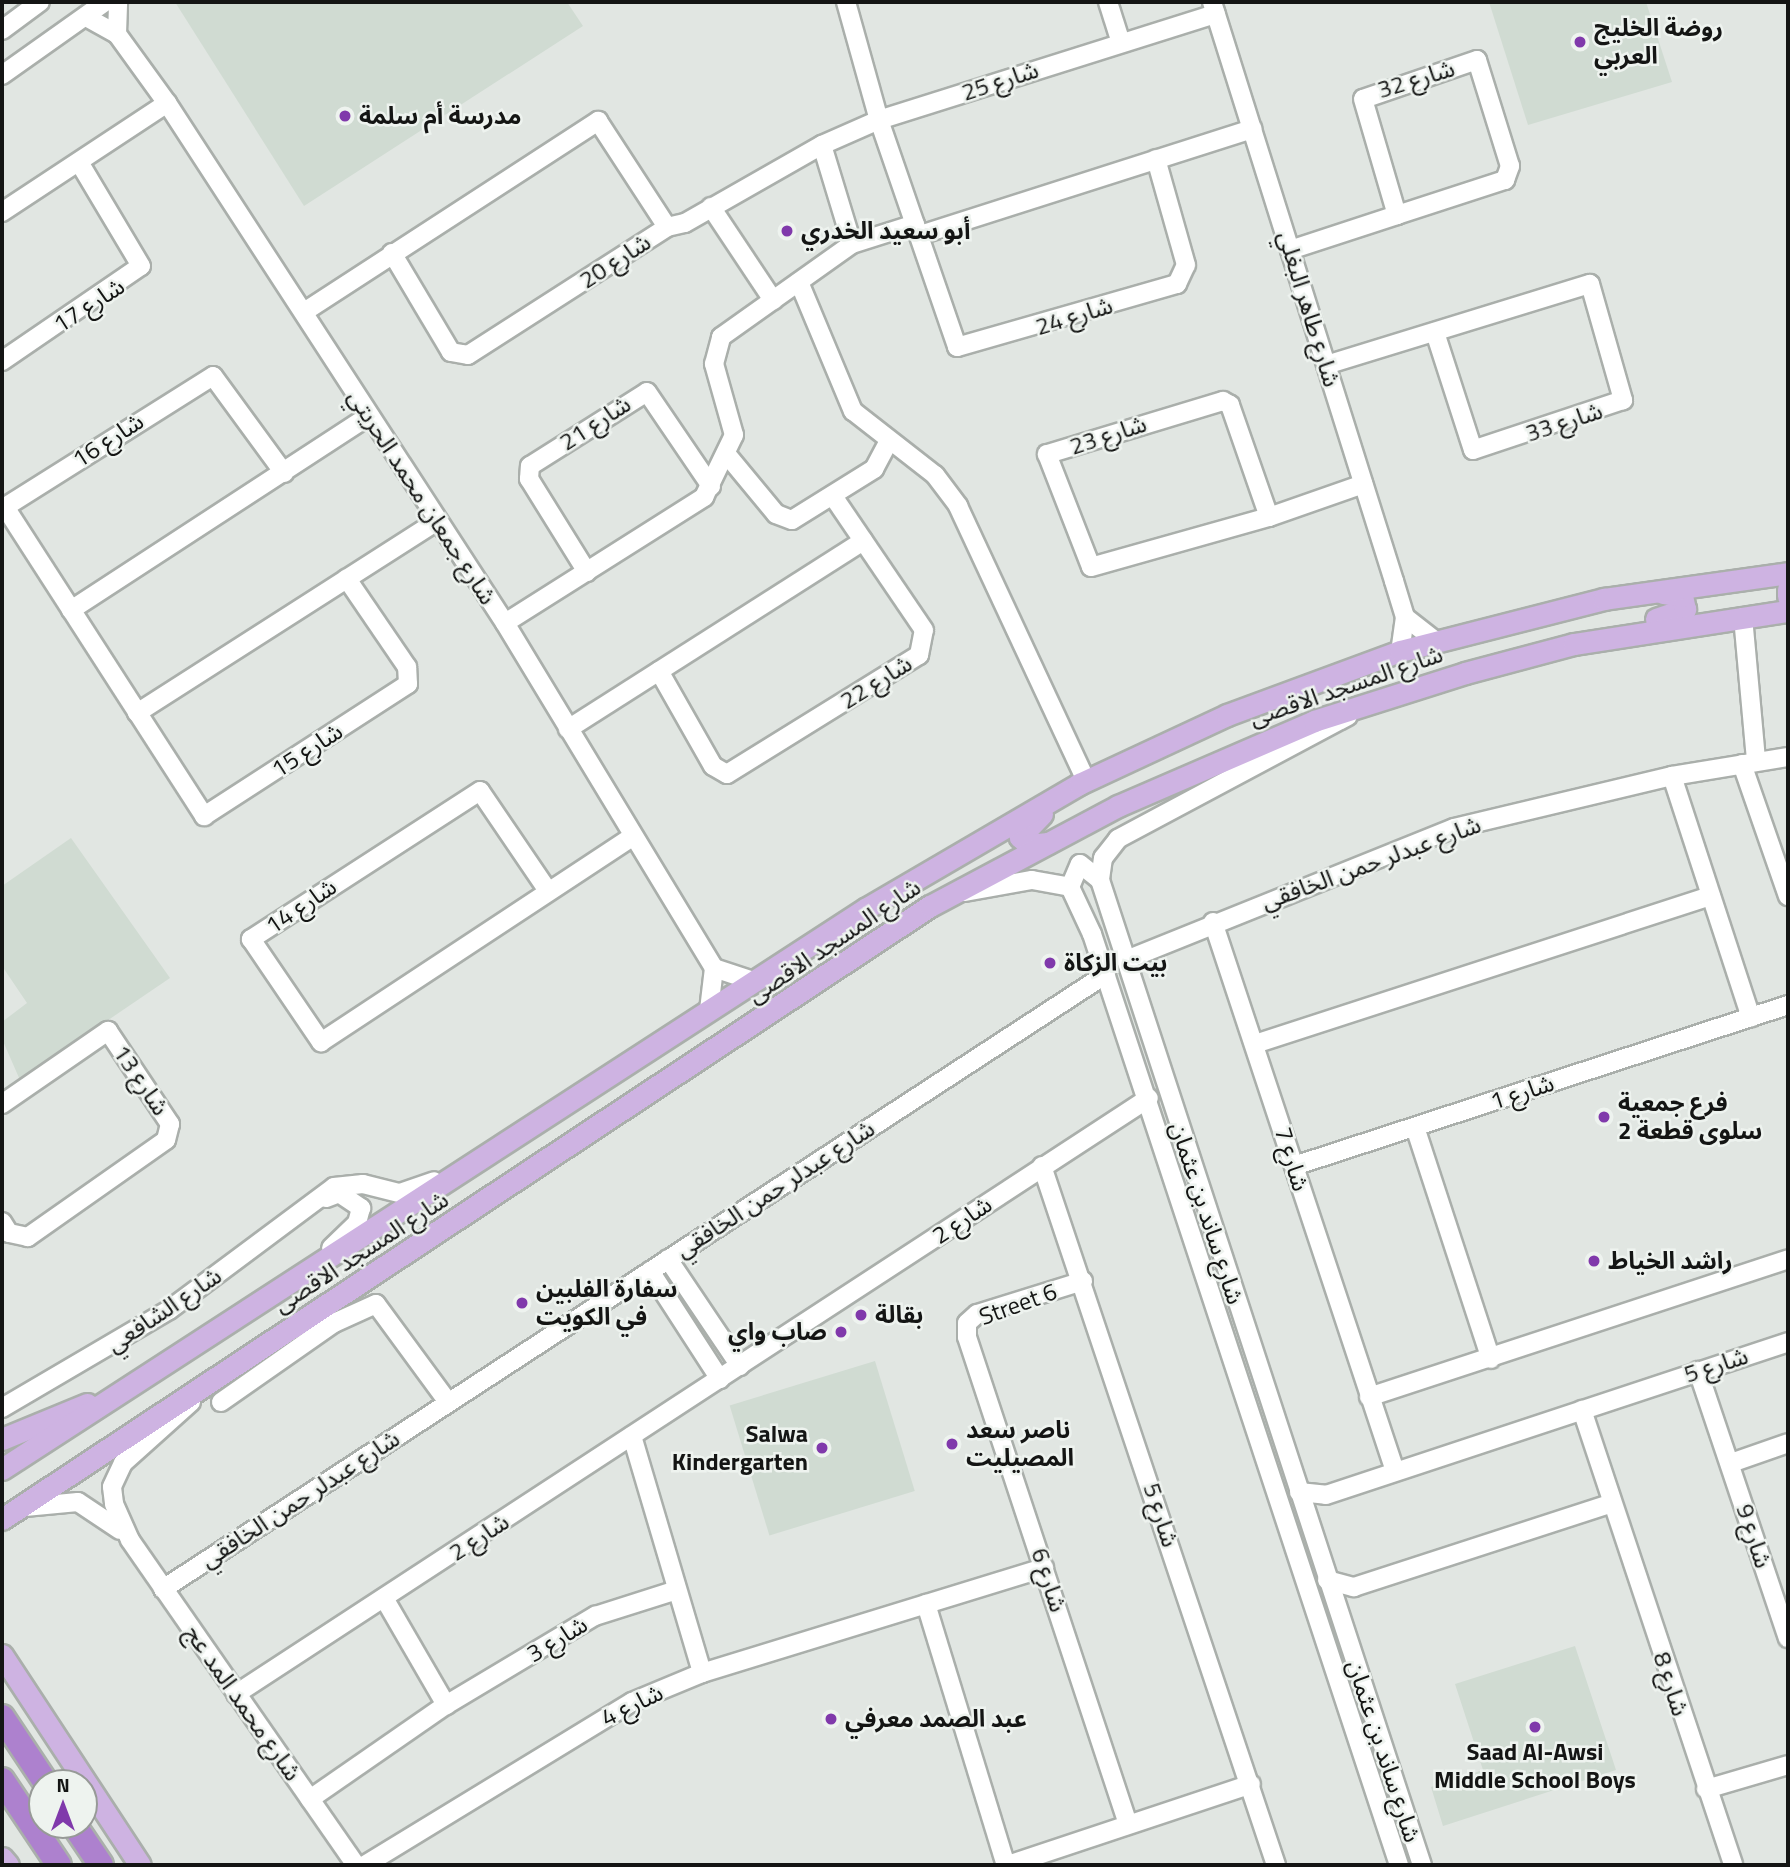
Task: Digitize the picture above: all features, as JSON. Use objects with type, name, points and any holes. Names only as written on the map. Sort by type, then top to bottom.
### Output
[{"type":"highway","points":[[2,1717],[37,1769]]},
{"type":"highway","points":[[2,1780],[59,1865]]},
{"type":"highway","points":[[83,1839],[100,1865]]},
{"type":"main road","name":"شارع المسجد الاقصى","points":[[2,1469],[144,1381],[310,1268],[709,1010],[957,853],[1082,783],[1227,715],[1400,651],[1636,594],[1788,573]]},
{"type":"main road","points":[[1788,589],[1788,596]]},
{"type":"main road","points":[[1574,644],[1685,609],[1676,593],[1636,594]]},
{"type":"main road","name":"شارع المسجد الاقصى","points":[[9,1514],[208,1384],[326,1317],[503,1189],[930,906],[1051,842],[1218,760],[1374,701],[1574,644],[1788,611]]},
{"type":"main road","points":[[1051,842],[1029,845],[1020,833],[1082,783]]},
{"type":"main road","points":[[930,906],[979,866],[979,855],[957,853]]},
{"type":"main road","points":[[503,1189],[472,1195],[467,1184],[576,1098]]},
{"type":"main road","points":[[2,1439],[144,1381]]},
{"type":"main road","points":[[2,1655],[140,1865]]},
{"type":"main road","points":[[2,1858],[8,1865]]},
{"type":"street","points":[[2,30],[40,2]]},
{"type":"street","points":[[2,75],[105,2]]},
{"type":"street","points":[[117,34],[118,2]]},
{"type":"street","points":[[846,2],[879,120]]},
{"type":"street","points":[[1108,2],[1121,43]]},
{"type":"street","name":"شارع 25","points":[[667,227],[711,207],[822,145],[879,120],[1121,43],[1214,8]]},
{"type":"street","name":"شارع طاهر البغلي","points":[[1214,8],[1405,617],[1400,651]]},
{"type":"street","name":"شارع جمعان محمد الحريتي","points":[[86,17],[117,34],[167,103],[505,624],[714,968]]},
{"type":"street","name":"شارع 32","points":[[1290,250],[1397,215],[1510,174],[1478,60],[1363,99],[1397,215]]},
{"type":"street","points":[[2,212],[167,103]]},
{"type":"street","name":"شارع 24","points":[[879,120],[917,229],[951,340],[966,349],[1177,284],[1186,265],[1156,159]]},
{"type":"street","name":"شارع 20","points":[[304,312],[392,253],[598,121],[667,227],[458,356],[392,253]]},
{"type":"street","points":[[505,624],[696,504],[711,486],[728,456],[734,419],[714,348],[773,300],[852,244],[917,229],[1252,129]]},
{"type":"street","points":[[822,145],[852,244]]},
{"type":"street","name":"شارع 17","points":[[2,361],[141,266],[79,162]]},
{"type":"street","points":[[711,207],[773,300]]},
{"type":"street","points":[[799,282],[853,411],[888,441],[935,475],[958,506],[1082,783]]},
{"type":"street","name":"شارع 33","points":[[1326,365],[1590,284],[1623,400],[1472,450],[1435,332]]},
{"type":"street","name":"شارع 16","points":[[99,654],[5,507],[191,386],[213,376],[221,382],[284,473]]},
{"type":"street","name":"شارع 21","points":[[587,572],[529,479],[530,466],[647,392],[711,486]]},
{"type":"street","name":"شارع 23","points":[[1269,517],[1230,405],[1223,401],[1047,454],[1091,567],[1269,517],[1363,484]]},
{"type":"street","points":[[71,610],[369,416]]},
{"type":"street","points":[[728,456],[783,519],[798,518],[877,467],[888,441]]},
{"type":"street","points":[[568,729],[863,541],[833,496]]},
{"type":"street","points":[[137,713],[437,521]]},
{"type":"street","name":"شارع 22","points":[[659,670],[716,770],[735,772],[925,648],[924,630],[863,541]]},
{"type":"street","name":"شارع 15","points":[[99,654],[204,816],[408,684],[407,667],[347,579]]},
{"type":"street","points":[[1405,617],[1436,641]]},
{"type":"street","points":[[1743,617],[1749,763],[1788,896]]},
{"type":"street","points":[[1100,880],[1103,858],[1118,839],[1374,701]]},
{"type":"street","name":"شارع عبدلر حمن الخافقي","points":[[1126,960],[1213,922],[1454,828],[1672,776],[1788,757]]},
{"type":"street","points":[[1672,776],[1751,1017]]},
{"type":"street","name":"شارع 14","points":[[546,888],[480,791],[251,939],[308,1032],[321,1042],[546,888],[634,836]]},
{"type":"street","points":[[951,894],[1032,880],[1070,887],[1080,864],[1100,880]]},
{"type":"street","name":"شارع ساند بن عثمان","points":[[1100,880],[1226,1279],[1244,1325],[1422,1865]]},
{"type":"street","name":"شارع ساند بن عثمان","points":[[1070,887],[1106,974],[1149,1098],[1202,1284],[1398,1865]]},
{"type":"street","points":[[1258,1043],[1711,896]]},
{"type":"street","name":"شارع 7","points":[[1213,922],[1258,1043],[1294,1166],[1395,1471]]},
{"type":"street","points":[[709,1010],[714,968],[756,982]]},
{"type":"street","name":"شارع عبدلر حمن الخافقي","points":[[163,1588],[1106,974]]},
{"type":"street","name":"شارع 1","points":[[1294,1166],[1788,1005]]},
{"type":"street","name":"شارع 13","points":[[2,1104],[108,1031],[170,1124],[166,1140],[28,1237],[9,1233],[2,1222]]},
{"type":"street","name":"شارع 2","points":[[236,1694],[1149,1098]]},
{"type":"street","points":[[1415,1127],[1491,1359]]},
{"type":"street","name":"شارع الشافعي","points":[[2,1408],[169,1310],[320,1200],[348,1183],[385,1192],[418,1189],[497,1149]]},
{"type":"street","name":"شارع 5","points":[[1042,1166],[1083,1281],[1276,1865]]},
{"type":"street","points":[[310,1268],[358,1223],[361,1208],[339,1193],[320,1200]]},
{"type":"street","points":[[668,1259],[740,1366]]},
{"type":"street","points":[[1369,1397],[1788,1259]]},
{"type":"street","points":[[650,1271],[720,1379]]},
{"type":"street","points":[[1202,1284],[1212,1288],[1226,1279]]},
{"type":"street","name":"Street 6","points":[[967,1337],[967,1324],[977,1314],[1083,1281]]},
{"type":"street","points":[[221,1402],[326,1317],[376,1304],[448,1402]]},
{"type":"street","points":[[1219,1332],[1224,1324],[1244,1325]]},
{"type":"street","name":"شارع 6","points":[[967,1337],[1128,1824]]},
{"type":"street","name":"شارع 5","points":[[1299,1492],[1326,1495],[1788,1342]]},
{"type":"street","name":"شارع 9","points":[[1698,1371],[1783,1607],[1788,1638]]},
{"type":"street","name":"شارع محمد المد عج","points":[[130,1540],[113,1496],[123,1463],[208,1384]]},
{"type":"street","name":"شارع 8","points":[[1582,1410],[1733,1865]]},
{"type":"street","points":[[632,1436],[674,1591],[702,1673]]},
{"type":"street","points":[[1731,1463],[1788,1443]]},
{"type":"street","points":[[1307,1517],[1326,1495]]},
{"type":"street","name":"شارع محمد المد عج","points":[[9,1514],[58,1499],[78,1502],[105,1514],[130,1540],[356,1865]]},
{"type":"street","points":[[1327,1580],[1354,1587],[1612,1503]]},
{"type":"street","name":"شارع 4","points":[[365,1865],[615,1711],[702,1673],[1044,1568]]},
{"type":"street","points":[[1337,1610],[1354,1587]]},
{"type":"street","name":"شارع 3","points":[[310,1799],[446,1705],[595,1616],[674,1591]]},
{"type":"street","points":[[384,1598],[446,1705]]},
{"type":"street","points":[[926,1604],[1007,1865],[1251,1784]]},
{"type":"street","points":[[1706,1789],[1788,1765]]},
{"type":"shaded area","name":"مدرسة أم سلمة","points":[[175,2],[567,2],[583,26],[304,206]]},
{"type":"shaded area","name":"روضة الخليج العربي","points":[[1489,2],[1646,2],[1672,82],[1528,125]]},
{"type":"shaded area","points":[[71,838],[170,978],[20,1080],[2,1039],[2,1022],[27,1003],[2,966],[2,886]]},
{"type":"shaded area","name":"Salwa Kindergarten","points":[[875,1361],[915,1491],[769,1535],[730,1405]]},
{"type":"shaded area","name":"Saad Al-Awsi Middle School Boys","points":[[1575,1646],[1616,1770],[1443,1826],[1431,1787],[1483,1770],[1455,1684]]},
{"type":"place","name":"روضة الخليج العربي","points":[[1580,42]]},
{"type":"place","name":"مدرسة أم سلمة","points":[[345,116]]},
{"type":"place","name":"أبو سعيد الخدري","points":[[787,231]]},
{"type":"place","name":"بيت الزكاة","points":[[1050,963]]},
{"type":"place","name":"فرع جمعية سلوى قطعة 2","points":[[1604,1117]]},
{"type":"place","name":"راشد الخياط","points":[[1594,1261]]},
{"type":"place","name":"سفارة الفلبين في الكويت","points":[[522,1303]]},
{"type":"place","name":"بقالة","points":[[861,1315]]},
{"type":"place","name":"صاب واي","points":[[841,1332]]},
{"type":"place","name":"ناصر سعد المصيليت","points":[[952,1444]]},
{"type":"place","name":"Salwa Kindergarten","points":[[822,1448]]},
{"type":"place","name":"عبد الصمد معرفي","points":[[831,1719]]},
{"type":"place","name":"Saad Al-Awsi Middle School Boys","points":[[1535,1727]]}]
